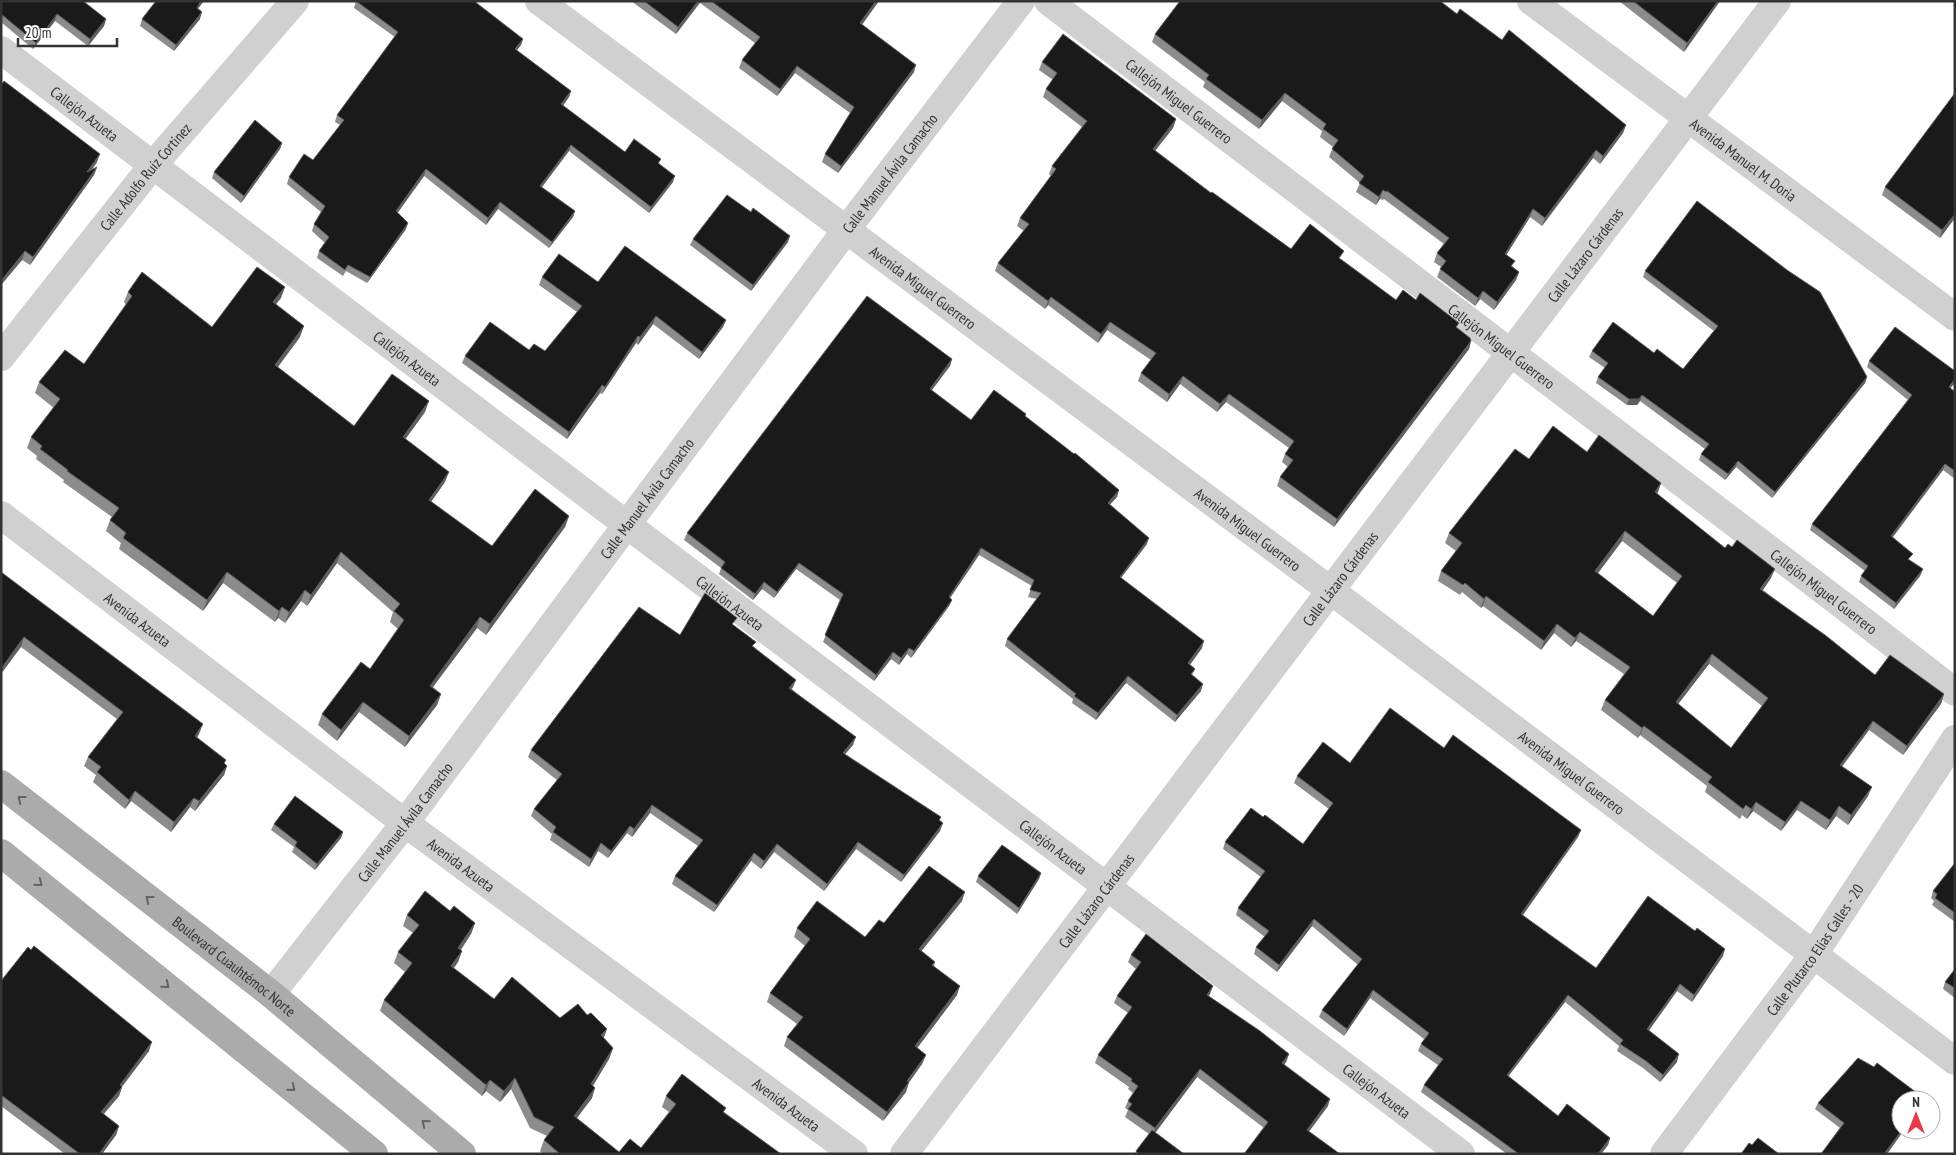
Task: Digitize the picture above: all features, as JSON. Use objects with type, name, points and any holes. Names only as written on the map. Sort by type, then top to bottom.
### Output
[{"type":"main road","name":"Boulevard Cuauhtémoc Norte","points":[[1,784],[271,994],[462,1154]]},
{"type":"main road","points":[[1,853],[374,1154]]},
{"type":"street","name":"Calle Adolfo Ruíz Cortinez","points":[[1,357],[153,165],[295,1]]},
{"type":"street","name":"Avenida Miguel Guerrero","points":[[538,1],[1330,590],[1955,1060]]},
{"type":"street","name":"Calle Manuel Ávila Camacho","points":[[271,994],[405,823],[846,230],[1021,1]]},
{"type":"street","name":"Callejón Miguel Guerrero","points":[[1048,1],[1955,692]]},
{"type":"street","name":"Avenida Manuel M. Doria","points":[[1531,1],[1955,317]]},
{"type":"street","name":"Calle Lázaro Cárdenas","points":[[904,1154],[1776,1]]},
{"type":"street","name":"Callejón Azueta","points":[[1,50],[1461,1154]]},
{"type":"street","name":"Avenida Azueta","points":[[1,515],[405,823],[854,1154]]},
{"type":"street","name":"Calle Plutarco Elías Calles - 20","points":[[1664,1154],[1814,954],[1955,739]]},
{"type":"building","points":[[2,1],[83,1],[106,19],[90,39],[57,14],[36,43],[1,14]]},
{"type":"building","points":[[156,1],[201,1],[197,8],[202,12],[176,45],[142,19]]},
{"type":"building","points":[[356,1],[474,1],[523,39],[515,49],[571,91],[561,104],[625,152],[634,139],[661,159],[658,163],[675,176],[651,207],[571,145],[540,186],[575,211],[552,242],[500,202],[488,218],[426,169],[396,211],[408,223],[370,277],[348,265],[345,270],[319,251],[329,237],[314,224],[325,206],[289,177],[304,154],[313,160],[344,120],[337,115],[398,32]]},
{"type":"building","points":[[644,1],[698,1],[678,27]]},
{"type":"building","points":[[711,1],[876,1],[860,23],[916,65],[841,166],[825,154],[854,107],[797,66],[780,89],[742,60],[760,37]]},
{"type":"building","points":[[1180,1],[1440,1],[1457,14],[1460,9],[1502,40],[1509,30],[1626,125],[1603,156],[1596,150],[1545,218],[1533,209],[1505,254],[1515,261],[1511,266],[1519,272],[1497,302],[1483,291],[1478,298],[1440,269],[1446,261],[1437,253],[1449,238],[1387,191],[1383,190],[1379,197],[1359,183],[1364,176],[1332,149],[1338,140],[1323,129],[1326,124],[1285,93],[1262,120],[1206,79],[1209,75],[1155,34]]},
{"type":"building","points":[[1633,1],[1718,1],[1687,43]]},
{"type":"building","points":[[1063,34],[1176,119],[1153,149],[1211,193],[1291,249],[1310,224],[1344,251],[1339,258],[1396,300],[1403,290],[1416,300],[1420,293],[1459,323],[1456,327],[1470,338],[1471,341],[1337,519],[1280,477],[1293,460],[1285,454],[1294,441],[1229,394],[1220,404],[1183,376],[1169,394],[1141,373],[1156,353],[1110,322],[1101,334],[1051,297],[1048,301],[998,263],[1029,224],[1020,218],[1056,169],[1052,166],[1087,121],[1046,89],[1057,73],[1042,62]]},
{"type":"building","points":[[4,81],[100,154],[87,172],[97,167],[33,257],[25,251],[1,281],[1,85]]},
{"type":"building","points":[[1955,93],[1955,214],[1942,230],[1885,187]]},
{"type":"building","points":[[255,120],[282,143],[244,196],[214,172]]},
{"type":"building","points":[[727,195],[751,212],[753,208],[790,236],[753,285],[693,239]]},
{"type":"building","points":[[1697,201],[1787,270],[1820,292],[1867,377],[1775,492],[1738,461],[1728,474],[1701,454],[1709,444],[1642,395],[1639,399],[1629,399],[1598,377],[1608,363],[1592,351],[1613,322],[1654,353],[1657,349],[1683,369],[1718,326],[1645,271]]},
{"type":"building","points":[[625,246],[726,320],[702,352],[656,316],[640,337],[638,336],[605,387],[602,385],[569,432],[465,356],[490,322],[529,350],[534,344],[545,351],[582,306],[542,277],[559,254],[598,282]]},
{"type":"building","points":[[257,267],[285,287],[273,302],[304,326],[275,365],[354,426],[392,374],[429,401],[403,437],[449,472],[429,500],[492,546],[535,489],[569,516],[490,624],[480,617],[430,686],[441,694],[409,736],[363,702],[341,730],[322,714],[361,662],[370,669],[404,620],[394,611],[400,604],[341,552],[311,595],[305,590],[289,612],[282,607],[279,611],[227,572],[207,600],[123,538],[126,533],[110,520],[119,508],[67,471],[40,449],[42,446],[31,437],[60,399],[39,382],[65,350],[84,364],[132,296],[128,292],[142,272],[212,327]]},
{"type":"building","points":[[867,296],[952,359],[930,389],[971,420],[994,390],[1119,490],[1108,503],[1149,538],[1120,577],[1204,641],[1188,663],[1195,669],[1191,674],[1203,684],[1177,715],[1128,676],[1098,713],[1074,696],[1076,694],[1007,639],[1041,593],[1030,590],[1034,580],[981,548],[949,597],[952,600],[914,651],[909,648],[901,658],[893,652],[876,675],[825,635],[843,594],[799,563],[777,592],[764,582],[755,594],[721,568],[725,562],[687,533]]},
{"type":"building","points":[[1895,327],[1955,371],[1955,379],[1949,387],[1955,392],[1955,471],[1945,464],[1891,536],[1913,554],[1908,559],[1923,569],[1896,603],[1861,576],[1868,566],[1812,524],[1912,395],[1869,361]]},
{"type":"building","points":[[1553,426],[1587,452],[1599,435],[1661,483],[1655,492],[1725,548],[1728,544],[1732,547],[1737,540],[1775,569],[1760,589],[1825,635],[1875,675],[1890,655],[1944,694],[1907,746],[1873,721],[1840,765],[1872,787],[1851,815],[1839,806],[1830,820],[1801,801],[1785,822],[1756,802],[1751,809],[1746,805],[1743,809],[1708,782],[1712,777],[1644,726],[1642,728],[1605,700],[1630,667],[1580,632],[1575,638],[1557,624],[1544,641],[1486,596],[1484,599],[1465,583],[1463,585],[1441,571],[1462,543],[1449,533],[1515,449],[1529,459]],"holes":[[[1625,531],[1682,576],[1653,616],[1595,571]],[[1712,654],[1768,698],[1731,748],[1676,702]]]},
{"type":"building","points":[[1,572],[203,724],[195,736],[226,760],[224,763],[227,766],[199,801],[194,798],[174,822],[135,791],[129,800],[97,772],[101,767],[88,757],[123,712],[24,637],[1,669]]},
{"type":"building","points":[[705,593],[737,618],[732,624],[756,642],[752,646],[796,680],[789,688],[856,737],[843,753],[941,817],[939,820],[943,823],[904,875],[858,842],[827,884],[777,844],[764,861],[754,853],[717,905],[675,876],[703,840],[652,805],[634,829],[630,826],[611,851],[601,843],[591,859],[553,832],[556,827],[534,809],[562,774],[531,750],[639,607],[680,635]]},
{"type":"building","points":[[1390,708],[1444,748],[1453,735],[1581,830],[1521,914],[1596,968],[1648,896],[1695,931],[1697,928],[1725,949],[1694,995],[1680,984],[1647,1029],[1679,1054],[1663,1075],[1620,1044],[1623,1040],[1568,995],[1507,1075],[1558,1116],[1567,1104],[1610,1138],[1598,1154],[1519,1154],[1424,1085],[1443,1059],[1421,1044],[1429,1033],[1373,990],[1347,1029],[1322,1010],[1362,959],[1314,919],[1279,965],[1256,947],[1269,931],[1238,908],[1265,871],[1225,842],[1251,808],[1263,817],[1265,815],[1303,844],[1333,803],[1297,776],[1323,742],[1350,763]]},
{"type":"building","points":[[295,796],[343,832],[317,864],[295,846],[297,842],[274,824]]},
{"type":"building","points":[[1002,845],[1041,873],[1019,908],[978,876]]},
{"type":"building","points":[[1955,863],[1955,913],[1935,898],[1937,894],[1933,891]]},
{"type":"building","points":[[929,866],[965,892],[919,949],[935,962],[932,965],[960,986],[915,1046],[926,1055],[887,1112],[787,1037],[803,1017],[770,993],[810,939],[797,928],[817,901],[865,937],[879,920],[884,923]]},
{"type":"building","points":[[425,891],[450,911],[454,906],[475,923],[458,948],[462,951],[451,966],[494,999],[512,977],[560,1018],[578,1004],[587,1015],[591,1013],[607,1029],[601,1035],[613,1048],[591,1084],[595,1088],[574,1116],[619,1152],[630,1139],[641,1148],[676,1104],[666,1096],[682,1074],[726,1108],[723,1112],[781,1154],[560,1154],[544,1140],[554,1127],[534,1117],[515,1078],[504,1091],[490,1080],[486,1085],[384,1000],[412,963],[398,952],[419,925],[407,915]]},
{"type":"building","points":[[1146,934],[1213,986],[1207,995],[1260,1031],[1289,1054],[1282,1063],[1330,1099],[1307,1130],[1340,1154],[1244,1154],[1268,1122],[1200,1069],[1155,1128],[1128,1109],[1132,1104],[1128,1101],[1138,1086],[1131,1081],[1132,1079],[1098,1055],[1132,1007],[1117,996],[1141,962],[1131,955]]},
{"type":"building","points":[[34,946],[152,1042],[120,1085],[122,1087],[101,1112],[119,1126],[99,1154],[80,1154],[1,1095],[1,981],[28,947],[31,950]]},
{"type":"building","points":[[1955,969],[1955,988],[1945,982]]},
{"type":"building","points":[[1858,1058],[1874,1067],[1877,1063],[1913,1090],[1891,1090],[1891,1140],[1894,1140],[1884,1154],[1821,1154],[1844,1123],[1818,1103]]},
{"type":"building","points":[[1152,1130],[1184,1154],[1139,1154],[1136,1151]]},
{"type":"building","points":[[1758,1138],[1779,1154],[1741,1154],[1749,1143],[1752,1145]]}]
